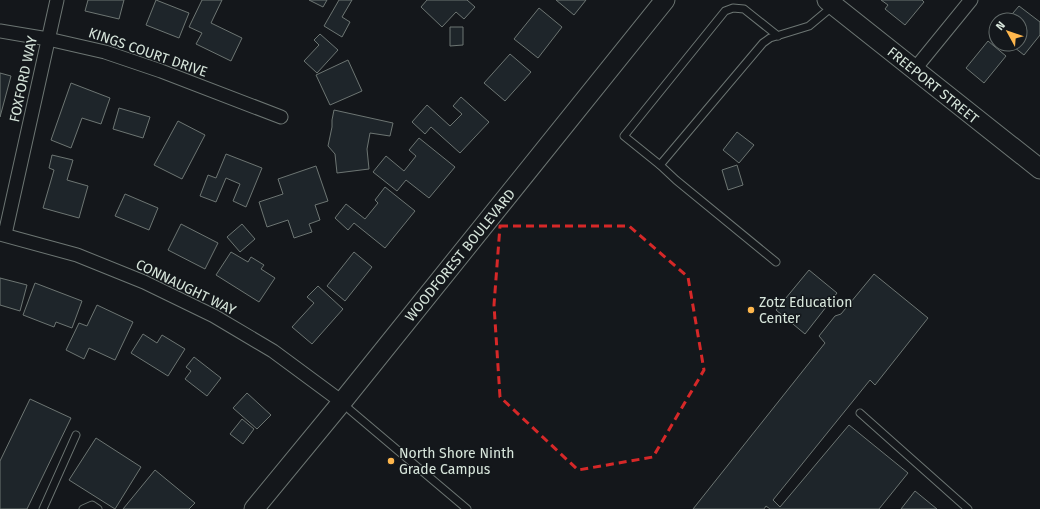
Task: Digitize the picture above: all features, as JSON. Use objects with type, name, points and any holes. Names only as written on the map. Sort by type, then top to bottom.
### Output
[{"type":"main road","name":"WOODFOREST BOULEVARD","points":[[254,509],[342,402],[665,0]]},
{"type":"main road","name":"FREEPORT STREET","points":[[830,3],[1040,169]]},
{"type":"street","name":"FOXFORD WAY","points":[[2,234],[57,0]]},
{"type":"street","points":[[914,70],[971,0]]},
{"type":"street","name":"KINGS COURT DRIVE","points":[[0,31],[48,39],[105,52],[161,71],[281,117]]},
{"type":"street","name":"CONNAUGHT WAY","points":[[2,234],[77,255],[144,282],[214,316],[273,351],[342,402]]},
{"type":"lane","points":[[660,165],[763,43],[778,36],[808,26],[830,3]]},
{"type":"lane","points":[[776,262],[624,136],[725,11],[733,8],[744,9],[778,36]]},
{"type":"lane","points":[[342,402],[467,509]]},
{"type":"lane","points":[[860,413],[968,509]]},
{"type":"lane","points":[[43,509],[76,435]]},
{"type":"lane","points":[[83,509],[92,504],[98,509]]},
{"type":"highlighted area","points":[[500,226],[629,226],[688,277],[704,370],[653,457],[578,470],[500,397],[494,305]]},
{"type":"building","points":[[88,0],[124,0],[119,19],[85,11]]},
{"type":"building","points":[[156,0],[189,13],[179,38],[146,25]]},
{"type":"building","points":[[202,0],[222,0],[211,23],[242,38],[231,61],[196,44],[202,33],[189,27]]},
{"type":"building","points":[[309,0],[327,0],[323,7]]},
{"type":"building","points":[[339,0],[352,0],[342,17],[350,22],[342,37],[324,26]]},
{"type":"building","points":[[427,0],[467,0],[475,7],[464,19],[456,12],[442,27],[421,7]]},
{"type":"building","points":[[556,0],[586,0],[574,15]]},
{"type":"building","points":[[881,0],[922,0],[924,2],[905,25],[885,9],[888,5]]},
{"type":"building","points":[[1019,6],[1027,12],[1014,12]]},
{"type":"building","points":[[539,8],[562,27],[538,58],[514,39]]},
{"type":"building","points":[[1028,13],[1040,22],[1040,35],[1028,50]]},
{"type":"building","points":[[450,27],[463,27],[463,45],[450,46]]},
{"type":"building","points":[[320,34],[338,50],[317,73],[304,61],[319,45],[314,40]]},
{"type":"building","points":[[988,41],[988,52],[1001,52],[1006,56],[984,83],[966,68]]},
{"type":"building","points":[[510,54],[531,72],[505,101],[484,83]]},
{"type":"building","points":[[348,60],[362,91],[330,105],[316,75]]},
{"type":"building","points":[[0,73],[11,76],[0,117]]},
{"type":"building","points":[[71,83],[110,98],[101,124],[82,118],[71,148],[51,140]]},
{"type":"building","points":[[461,97],[489,122],[460,153],[431,127],[425,134],[412,122],[427,105],[450,126],[462,114],[453,106]]},
{"type":"building","points":[[119,108],[150,117],[143,138],[113,129]]},
{"type":"building","points":[[334,110],[393,123],[390,136],[370,133],[367,149],[369,169],[337,173],[335,154],[328,146]]},
{"type":"building","points":[[178,121],[205,135],[182,179],[154,165]]},
{"type":"building","points":[[737,132],[754,145],[739,163],[723,150]]},
{"type":"building","points":[[419,138],[455,167],[429,198],[406,180],[397,191],[373,172],[386,156],[404,171],[416,156],[409,150]]},
{"type":"building","points":[[226,154],[262,168],[246,207],[233,201],[240,184],[226,178],[216,202],[200,196],[208,175],[216,178]]},
{"type":"building","points":[[52,155],[73,160],[67,180],[88,186],[79,218],[43,208],[54,170],[49,168]]},
{"type":"building","points":[[737,165],[743,185],[728,190],[722,170]]},
{"type":"building","points":[[316,166],[328,201],[315,205],[320,220],[309,224],[312,232],[294,238],[288,220],[267,227],[259,202],[283,194],[278,179]]},
{"type":"building","points":[[385,187],[415,211],[385,248],[354,223],[348,230],[335,218],[346,204],[365,219],[378,203],[375,200]]},
{"type":"building","points":[[125,194],[158,208],[149,230],[115,216]]},
{"type":"building","points":[[181,224],[218,243],[205,269],[168,250]]},
{"type":"building","points":[[242,224],[255,239],[240,252],[227,237]]},
{"type":"building","points":[[231,252],[248,262],[251,257],[264,265],[261,269],[275,278],[259,302],[216,275]]},
{"type":"building","points":[[354,252],[372,267],[345,301],[327,286]]},
{"type":"building","points":[[809,270],[837,293],[805,334],[776,310]]},
{"type":"building","points":[[874,274],[928,318],[875,385],[870,380],[773,500],[780,507],[849,425],[908,473],[879,509],[770,509],[766,506],[764,509],[693,509],[825,343],[819,336],[835,316],[841,314]]},
{"type":"building","points":[[0,278],[27,285],[20,311],[0,305]]},
{"type":"building","points":[[35,283],[82,301],[72,328],[56,322],[54,327],[23,315]]},
{"type":"building","points":[[318,286],[343,309],[312,344],[292,327],[314,303],[307,297]]},
{"type":"building","points":[[97,305],[133,322],[115,360],[89,348],[84,359],[66,350],[79,323],[87,326]]},
{"type":"building","points":[[143,334],[157,343],[162,335],[185,349],[168,376],[131,353]]},
{"type":"building","points":[[194,357],[221,378],[207,396],[185,379],[191,371],[186,367]]},
{"type":"building","points":[[247,393],[271,415],[257,429],[233,408]]},
{"type":"building","points":[[30,399],[71,418],[27,509],[0,509],[0,461]]},
{"type":"building","points":[[242,419],[254,429],[243,444],[230,434]]},
{"type":"building","points":[[96,438],[141,467],[115,509],[69,480]]},
{"type":"building","points":[[155,470],[195,503],[189,509],[123,509]]},
{"type":"building","points":[[915,491],[937,509],[901,509]]},
{"type":"place","name":"Zotz Education Center","points":[[751,310]]},
{"type":"place","name":"North Shore Ninth Grade Campus","points":[[391,461]]}]
